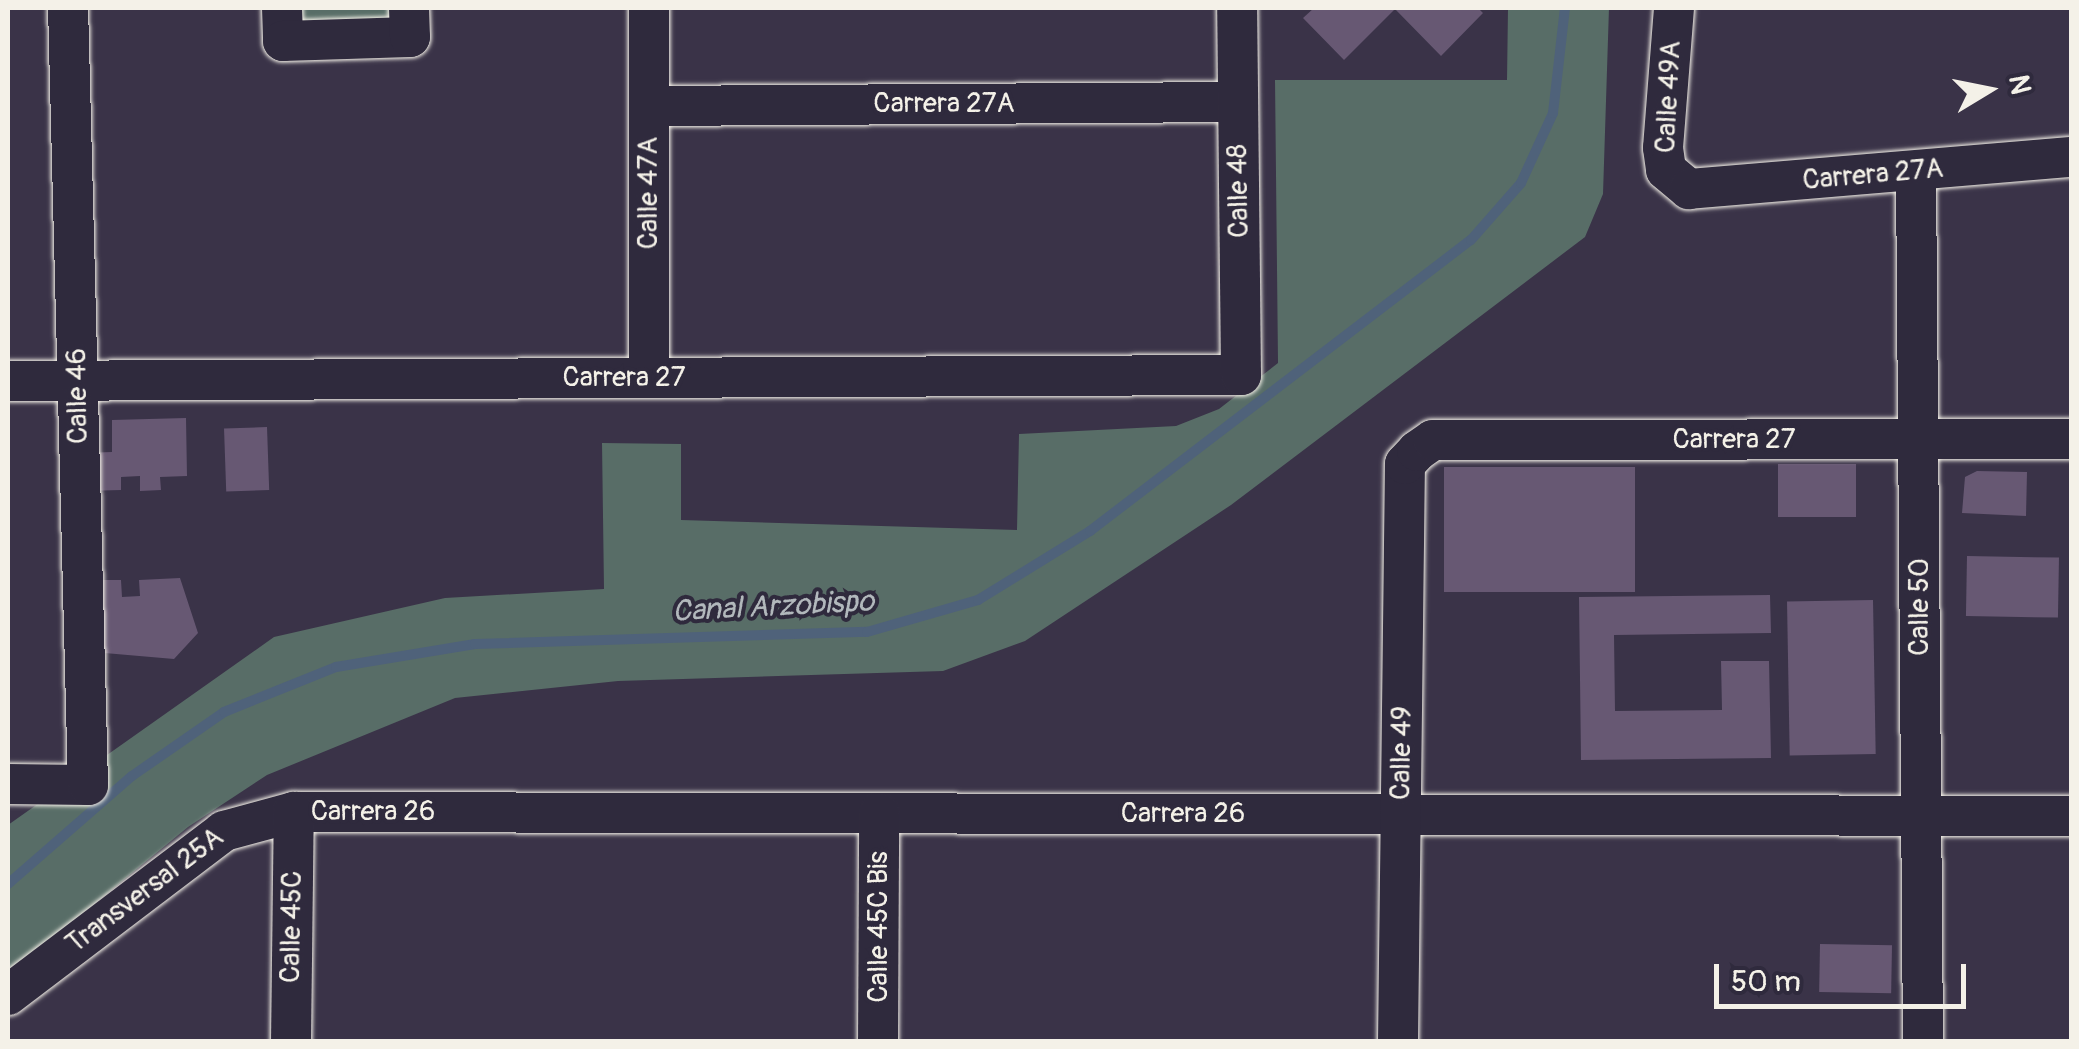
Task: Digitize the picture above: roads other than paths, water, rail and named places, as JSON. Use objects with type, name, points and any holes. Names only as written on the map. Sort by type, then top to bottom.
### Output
[{"type":"street","name":"Calle 46","points":[[8,784],[88,785],[68,8]]},
{"type":"street","points":[[282,8],[283,40],[410,37],[410,8]]},
{"type":"street","name":"Calle 47A","points":[[648,378],[650,8]]},
{"type":"street","name":"Calle 48","points":[[1237,8],[1241,375]]},
{"type":"street","name":"Calle 49A","points":[[1674,8],[1662,148],[1675,182]]},
{"type":"street","name":"Carrera 27A","points":[[649,106],[1238,102]]},
{"type":"street","name":"Carrera 27A","points":[[1675,182],[1710,189],[2072,157]]},
{"type":"street","name":"Calle 50","points":[[1916,172],[1923,1042]]},
{"type":"street","name":"Carrera 27","points":[[8,382],[1241,375]]},
{"type":"street","name":"Carrera 27","points":[[1406,464],[1433,440],[2072,439]]},
{"type":"street","name":"Calle 49","points":[[1398,1042],[1406,464]]},
{"type":"street","name":"Carrera 26","points":[[294,812],[2072,816]]},
{"type":"street","name":"Transversal 25A","points":[[8,995],[224,831],[294,812]]},
{"type":"street","name":"Calle 45C","points":[[291,1042],[294,812]]},
{"type":"street","name":"Calle 45C Bis","points":[[878,1042],[880,813]]},
{"type":"waterway","name":"Canal Arzobispo","points":[[8,884],[132,776],[224,712],[336,667],[475,644],[867,632],[978,600],[1090,531],[1471,240],[1521,183],[1553,113],[1565,8]]}]
